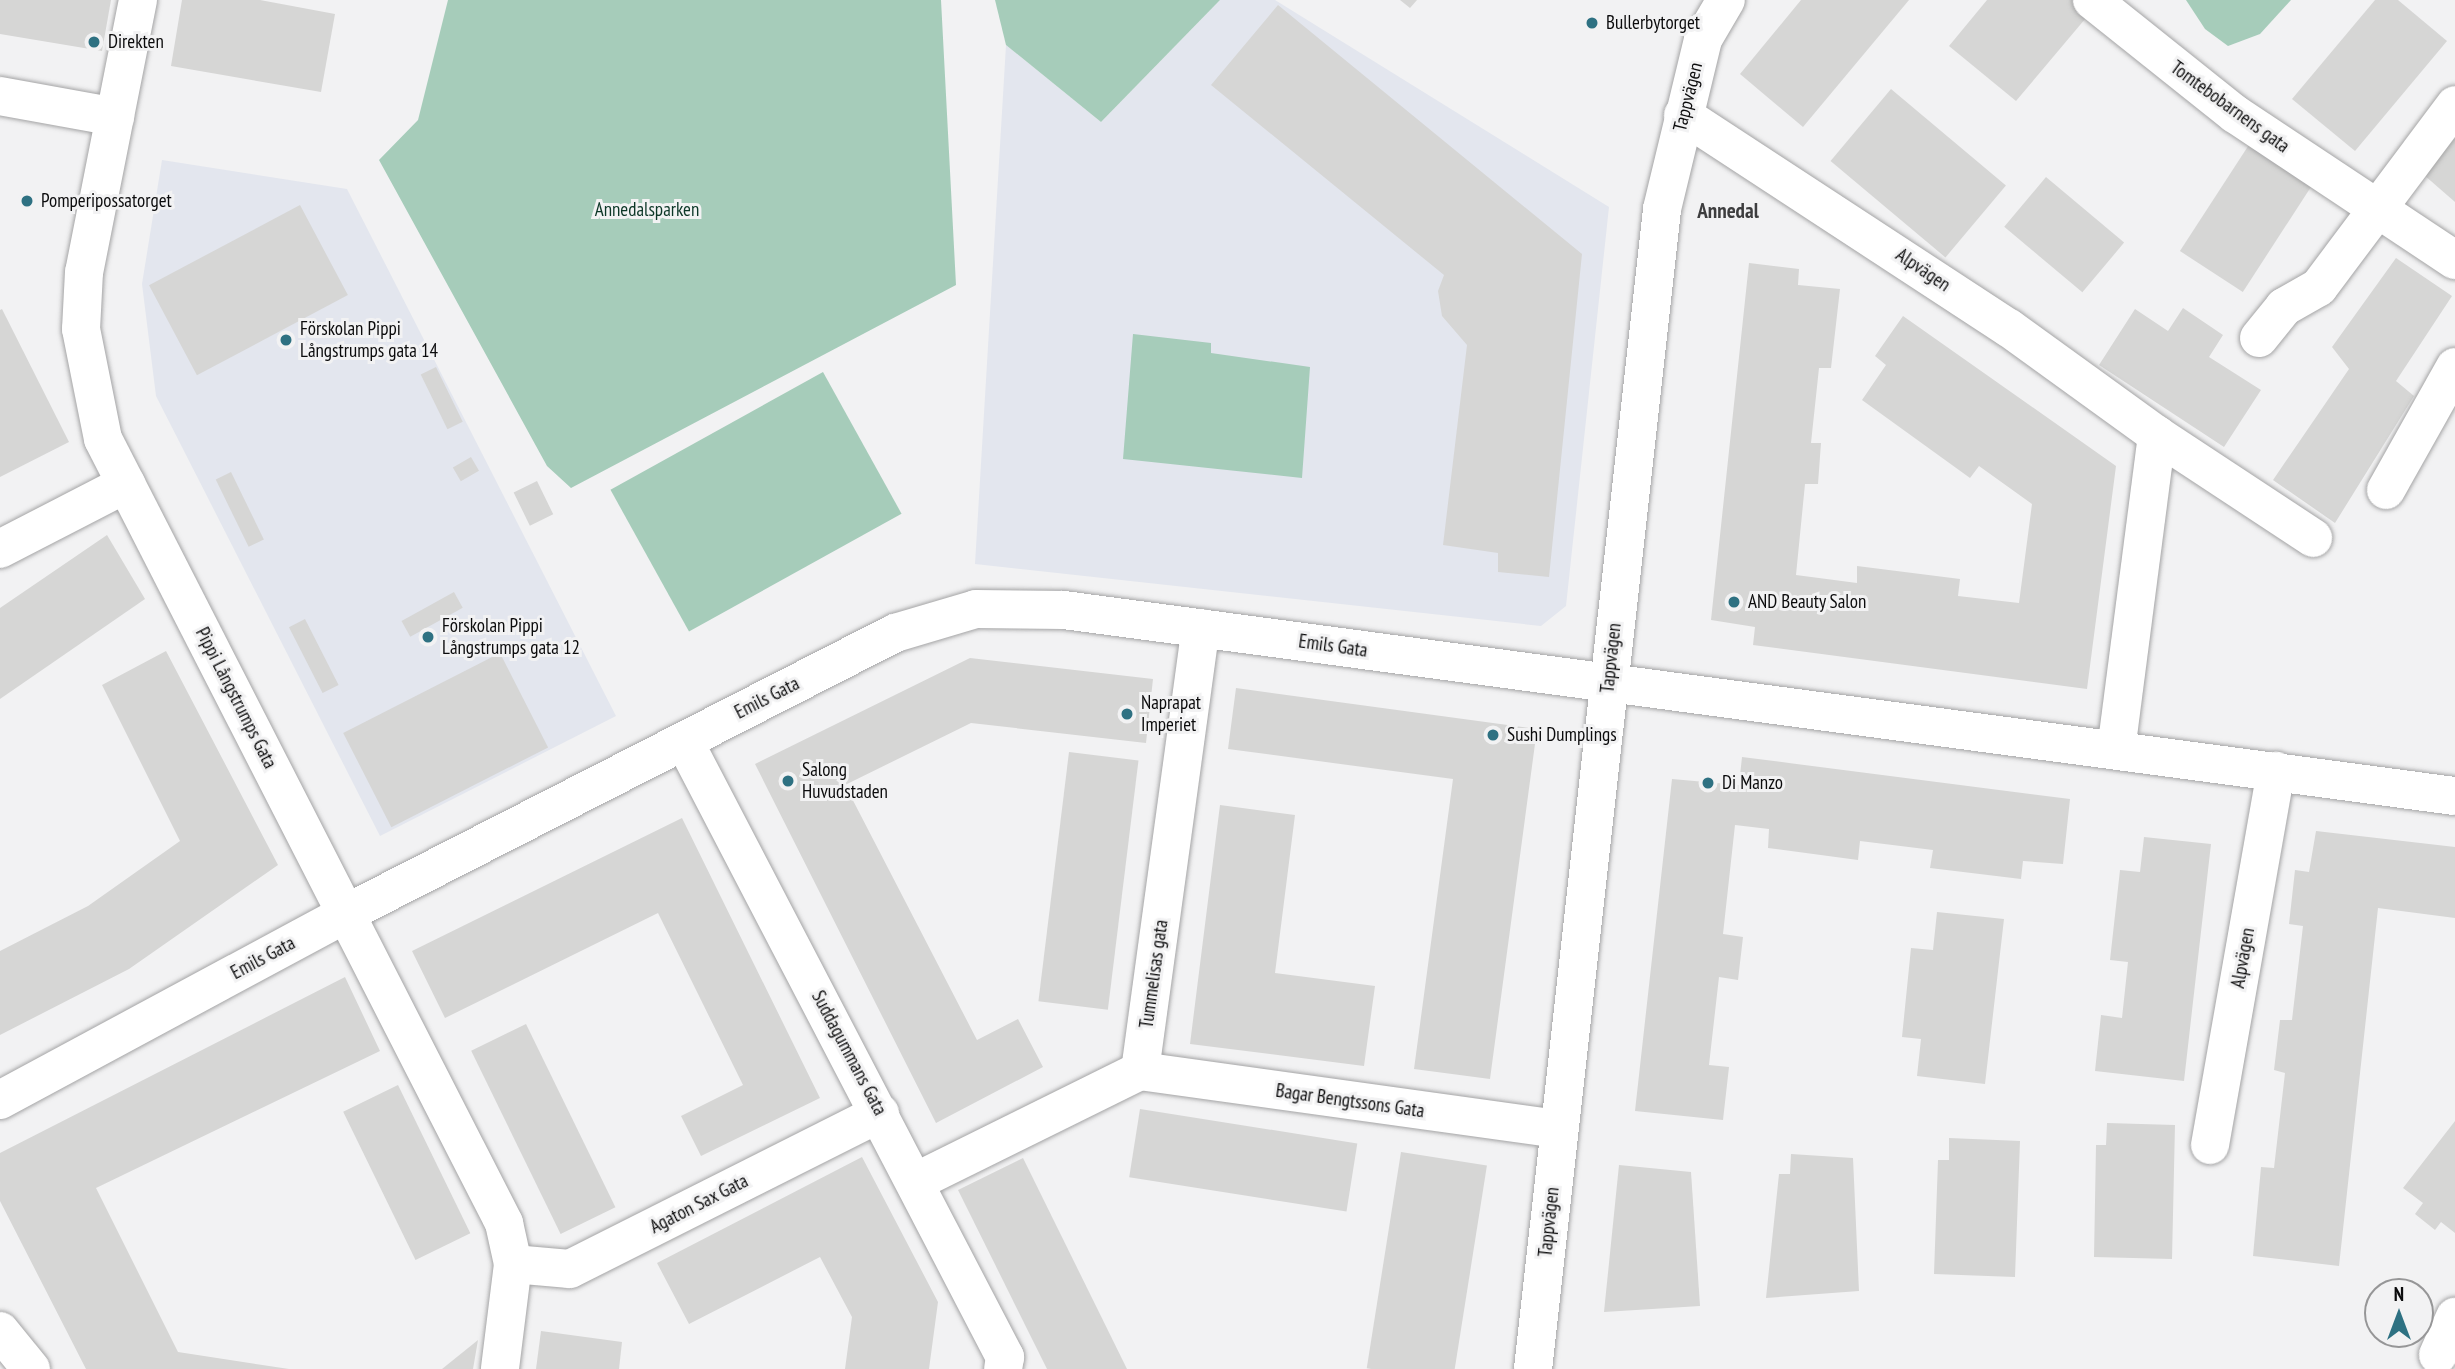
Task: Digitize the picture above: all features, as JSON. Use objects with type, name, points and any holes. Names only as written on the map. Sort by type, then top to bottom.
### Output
[{"type":"street","name":"Pippi Långstrumps Gata","points":[[138,0],[85,272],[81,329],[103,439],[504,1223],[513,1264],[500,1369]]},
{"type":"street","name":"Tappvägen","points":[[1533,1369],[1662,209],[1703,39],[1726,0]]},
{"type":"street","name":"Tomtebobarnens gata","points":[[2092,0],[2224,106],[2455,260]]},
{"type":"street","points":[[0,96],[115,117]]},
{"type":"street","points":[[2259,338],[2284,307],[2319,287],[2374,207],[2455,105]]},
{"type":"street","name":"Alpvägen","points":[[1683,115],[1998,321],[2157,435],[2313,538]]},
{"type":"street","points":[[2386,490],[2455,367]]},
{"type":"street","points":[[2116,750],[2157,435]]},
{"type":"street","points":[[0,549],[127,484]]},
{"type":"street","name":"Emils Gata","points":[[0,1100],[345,914],[895,633],[976,609],[1064,610],[1608,685]]},
{"type":"street","name":"Tummelisas gata","points":[[1140,1072],[1201,628]]},
{"type":"street","points":[[1608,685],[2455,796]]},
{"type":"street","name":"Suddagummans Gata","points":[[684,741],[1005,1357],[1003,1369]]},
{"type":"street","name":"Alpvägen","points":[[2210,1145],[2276,771]]},
{"type":"street","points":[[915,1182],[1140,1072]]},
{"type":"street","name":"Bagar Bengtssons Gata","points":[[1140,1072],[1559,1129]]},
{"type":"street","name":"Agaton Sax Gata","points":[[513,1264],[570,1269],[880,1113]]},
{"type":"street","points":[[2438,1355],[2455,1317]]},
{"type":"street","points":[[0,1331],[31,1369]]},
{"type":"shaded area","points":[[1220,0],[1275,0],[1609,207],[1566,606],[1541,626],[975,564],[1006,45],[1101,122]]},
{"type":"shaded area","points":[[162,160],[347,189],[616,716],[380,836],[156,396],[142,284]]},
{"type":"green space","name":"Annedalsparken","points":[[448,0],[941,0],[956,285],[571,488],[547,466],[379,160],[418,120]]},
{"type":"green space","points":[[995,0],[1220,0],[1101,122],[1006,45]]},
{"type":"green space","points":[[2186,0],[2291,0],[2260,34],[2228,46],[2205,29]]},
{"type":"green space","points":[[1133,334],[1211,343],[1211,353],[1310,367],[1302,478],[1123,459]]},
{"type":"green space","points":[[823,372],[902,514],[689,631],[610,490]]},
{"type":"building","points":[[0,0],[111,0],[102,51],[0,34]]},
{"type":"building","points":[[182,0],[260,0],[335,14],[321,92],[171,66]]},
{"type":"building","points":[[1400,0],[1417,0],[1410,8]]},
{"type":"building","points":[[1801,0],[1909,0],[1803,127],[1740,74]]},
{"type":"building","points":[[1987,0],[2089,0],[2096,6],[2016,101],[1949,46]]},
{"type":"building","points":[[2375,0],[2398,0],[2447,41],[2355,151],[2292,99]]},
{"type":"building","points":[[1278,5],[1582,254],[1549,577],[1498,572],[1498,553],[1443,545],[1467,345],[1442,316],[1438,291],[1444,275],[1211,85]]},
{"type":"building","points":[[1891,89],[2006,185],[1945,257],[1831,161]]},
{"type":"building","points":[[2254,137],[2317,178],[2243,292],[2180,251]]},
{"type":"building","points":[[2455,138],[2455,202],[2424,175]]},
{"type":"building","points":[[2046,177],[2124,243],[2082,292],[2004,227]]},
{"type":"building","points":[[300,205],[348,295],[197,375],[149,285]]},
{"type":"building","points":[[2396,258],[2452,296],[2396,381],[2414,396],[2335,523],[2273,480],[2349,369],[2332,347]]},
{"type":"building","points":[[1749,263],[1799,269],[1798,285],[1840,289],[1831,368],[1819,368],[1811,443],[1821,443],[1818,484],[1805,484],[1796,575],[1857,583],[1857,566],[1960,579],[1958,596],[2019,603],[2032,504],[1979,466],[1970,478],[1862,400],[1886,365],[1875,356],[1903,316],[2116,466],[2087,689],[1753,645],[1755,627],[1711,620]]},
{"type":"building","points":[[2183,308],[2223,335],[2209,357],[2261,390],[2224,447],[2099,365],[2135,309],[2168,331]]},
{"type":"building","points":[[2,309],[69,442],[0,477],[0,310]]},
{"type":"building","points":[[436,367],[463,422],[447,429],[421,374]]},
{"type":"building","points":[[471,457],[479,471],[461,481],[453,468]]},
{"type":"building","points":[[231,472],[264,539],[249,547],[216,479]]},
{"type":"building","points":[[537,481],[553,514],[530,526],[514,492]]},
{"type":"building","points":[[107,535],[145,599],[0,699],[0,608]]},
{"type":"building","points":[[454,592],[463,608],[410,637],[402,621]]},
{"type":"building","points":[[305,619],[339,685],[323,693],[289,627]]},
{"type":"building","points":[[166,651],[278,865],[129,969],[0,1035],[0,951],[88,906],[180,841],[102,685]]},
{"type":"building","points":[[500,653],[548,747],[391,827],[343,733]]},
{"type":"building","points":[[970,658],[1153,679],[1146,743],[971,723],[845,785],[977,1040],[1018,1019],[1043,1067],[936,1123],[755,764]]},
{"type":"building","points":[[1236,688],[1537,729],[1490,1079],[1414,1069],[1453,779],[1228,749]]},
{"type":"building","points":[[1069,752],[1138,761],[1108,1010],[1038,1001]]},
{"type":"building","points":[[1742,757],[2070,799],[2063,864],[2023,861],[2021,879],[1930,868],[1933,850],[1860,841],[1858,860],[1768,848],[1769,829],[1735,825],[1723,934],[1743,937],[1738,980],[1719,977],[1709,1065],[1729,1067],[1723,1120],[1635,1111],[1672,779],[1739,785]]},
{"type":"building","points":[[1220,805],[1295,815],[1275,973],[1375,986],[1364,1066],[1190,1044]]},
{"type":"building","points":[[682,818],[820,1098],[701,1156],[681,1116],[743,1085],[658,913],[445,1018],[412,951]]},
{"type":"building","points":[[2316,831],[2455,847],[2455,918],[2378,908],[2339,1266],[2253,1256],[2261,1167],[2274,1168],[2285,1073],[2274,1070],[2280,1020],[2292,1020],[2303,926],[2289,924],[2295,870],[2309,872]]},
{"type":"building","points":[[2144,837],[2211,844],[2184,1081],[2095,1071],[2101,1015],[2122,1018],[2128,962],[2110,960],[2120,870],[2140,872]]},
{"type":"building","points":[[1937,912],[2004,919],[1985,1084],[1917,1076],[1921,1039],[1902,1037],[1911,948],[1933,950]]},
{"type":"building","points":[[345,977],[380,1051],[96,1188],[178,1352],[289,1369],[86,1369],[0,1201],[0,1153]]},
{"type":"building","points":[[526,1024],[615,1207],[561,1234],[471,1051]]},
{"type":"building","points":[[398,1085],[470,1233],[416,1260],[343,1112]]},
{"type":"building","points":[[1140,1109],[1357,1143],[1346,1212],[1129,1177]]},
{"type":"building","points":[[2455,1121],[2455,1233],[2441,1222],[2435,1230],[2415,1214],[2423,1203],[2403,1188]]},
{"type":"building","points":[[2107,1123],[2175,1125],[2172,1259],[2094,1257],[2096,1145],[2106,1145]]},
{"type":"building","points":[[1949,1138],[2020,1141],[2015,1277],[1934,1274],[1938,1160],[1949,1160]]},
{"type":"building","points":[[1401,1152],[1487,1166],[1455,1369],[1367,1368]]},
{"type":"building","points":[[1791,1154],[1853,1158],[1859,1291],[1766,1298],[1779,1174],[1790,1174]]},
{"type":"building","points":[[862,1157],[938,1302],[929,1369],[845,1369],[852,1317],[820,1257],[689,1324],[657,1263]]},
{"type":"building","points":[[1023,1158],[1127,1369],[1047,1369],[958,1190]]},
{"type":"building","points":[[1619,1165],[1691,1172],[1700,1306],[1604,1312]]},
{"type":"building","points":[[541,1331],[622,1342],[619,1369],[536,1369]]},
{"type":"building","points":[[478,1340],[473,1369],[442,1369]]},
{"type":"place","name":"Bullerbytorget","points":[[1592,23]]},
{"type":"place","name":"Direkten","points":[[94,42]]},
{"type":"place","name":"Pomperipossatorget","points":[[27,201]]},
{"type":"place","name":"Förskolan Pippi Långstrumps gata 14","points":[[286,340]]},
{"type":"place","name":"AND Beauty Salon","points":[[1734,602]]},
{"type":"place","name":"Förskolan Pippi Långstrumps gata 12","points":[[428,637]]},
{"type":"place","name":"Naprapat Imperiet","points":[[1127,714]]},
{"type":"place","name":"Sushi Dumplings","points":[[1493,735]]},
{"type":"place","name":"Salong Huvudstaden","points":[[788,781]]},
{"type":"place","name":"Di Manzo","points":[[1708,783]]},
{"type":"district","name":"Annedal","points":[[1728,211]]}]
